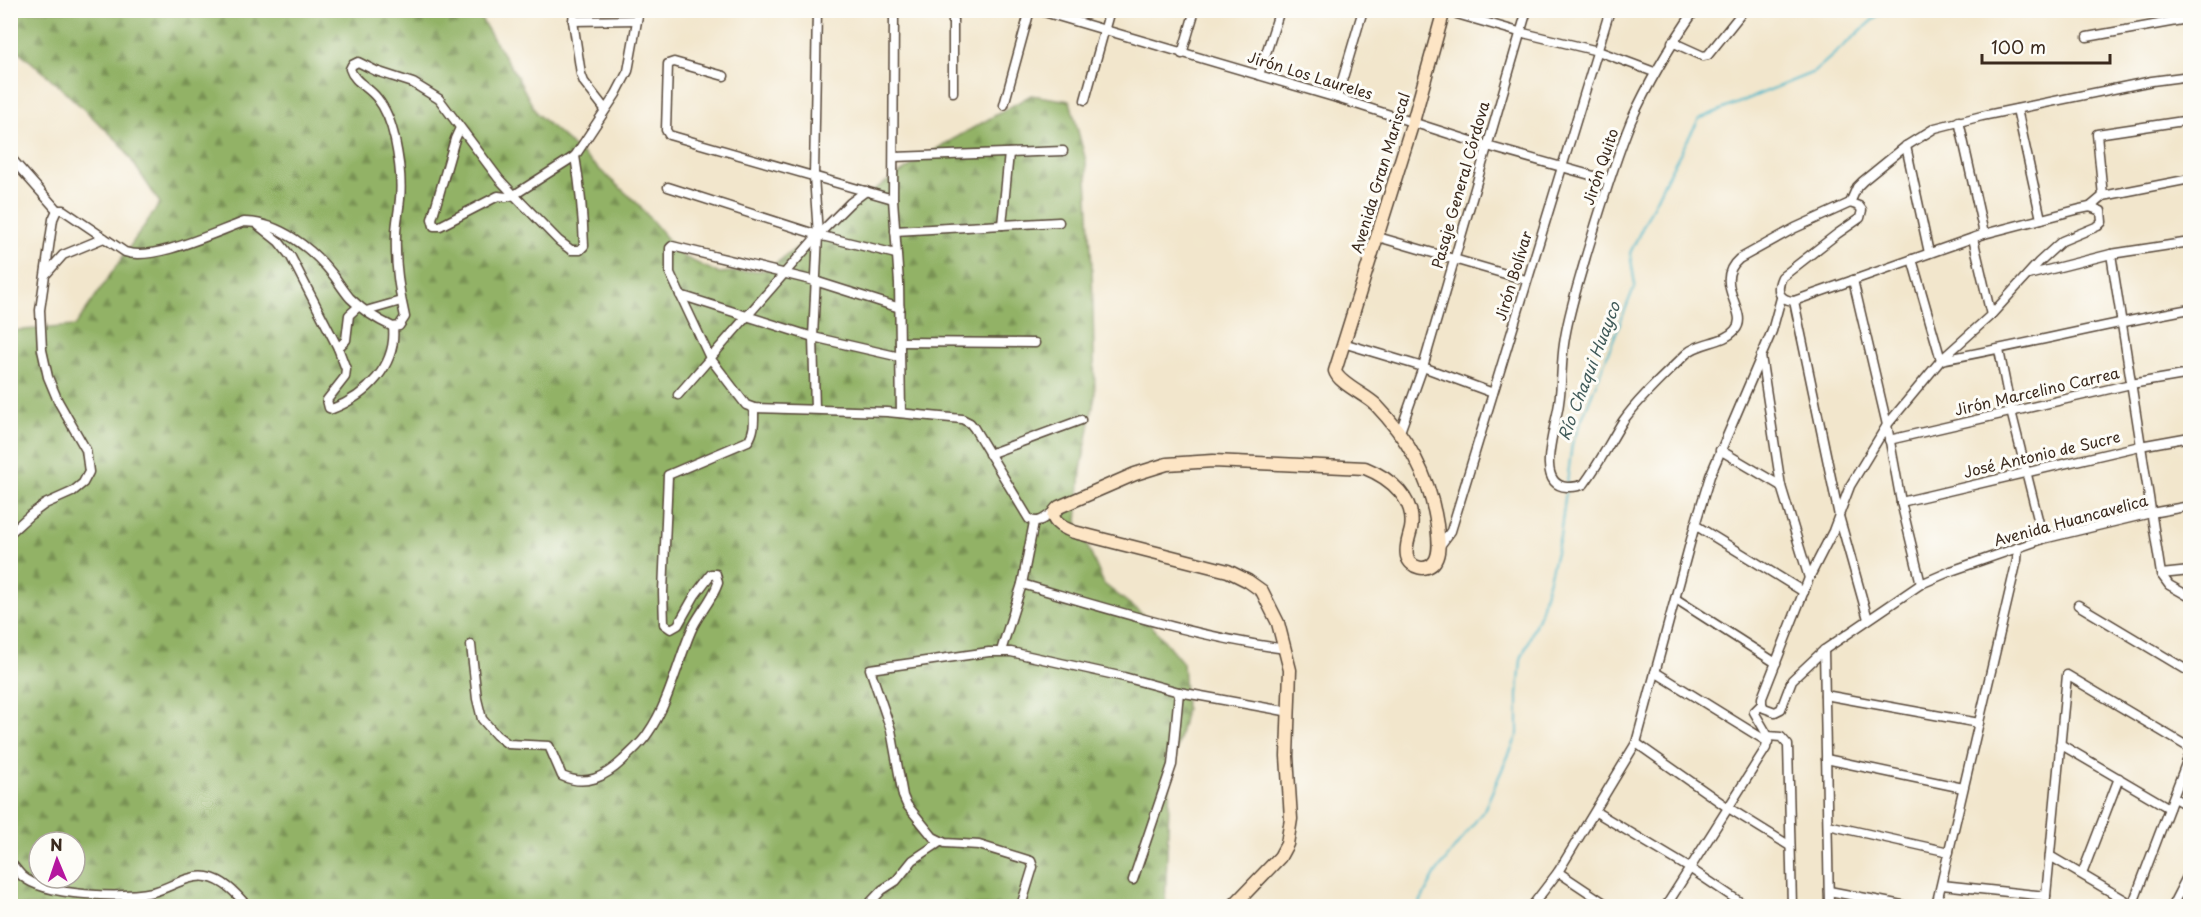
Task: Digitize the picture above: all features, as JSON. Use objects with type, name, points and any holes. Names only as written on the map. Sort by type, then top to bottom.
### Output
[{"type":"street","points":[[574,10],[573,21],[581,74],[584,82],[605,109]]},
{"type":"street","points":[[815,409],[813,337],[818,235],[814,176],[817,10]]},
{"type":"street","points":[[894,10],[893,199],[900,308],[901,413]]},
{"type":"street","points":[[953,10],[953,92]]},
{"type":"street","points":[[1004,105],[1030,10]]},
{"type":"street","name":"Jirón Los Laureles","points":[[1037,10],[1337,98],[1487,146],[1608,180]]},
{"type":"street","points":[[1085,100],[1110,10]]},
{"type":"street","points":[[1182,54],[1195,10]]},
{"type":"street","points":[[1259,75],[1280,10]]},
{"type":"street","points":[[1337,98],[1363,10]]},
{"type":"street","name":"Pasaje General Córdova","points":[[1401,432],[1423,367],[1527,10]]},
{"type":"street","name":"Jirón Bolívar","points":[[1439,547],[1451,531],[1610,10]]},
{"type":"street","name":"Jirón Quito","points":[[1695,10],[1654,72],[1608,180],[1569,314],[1563,345],[1559,405],[1551,447],[1549,473],[1553,482],[1560,487],[1575,487],[1584,484],[1593,473],[1622,423],[1688,351],[1709,341],[1719,340],[1736,329],[1739,321],[1728,284],[1732,265],[1795,228],[1850,203]]},
{"type":"street","points":[[1672,42],[1703,57],[1708,55],[1744,10]]},
{"type":"street","points":[[1444,11],[1598,51],[1654,72]]},
{"type":"street","name":"Avenida Gran Mariscal","points":[[1401,432],[1371,399],[1336,375],[1335,371],[1413,122],[1444,11]]},
{"type":"street","points":[[460,128],[432,224],[437,227],[498,196],[514,195],[575,156],[616,94],[628,71],[638,15],[573,21]]},
{"type":"street","points":[[2086,37],[2190,20]]},
{"type":"street","points":[[10,157],[57,210],[63,210],[125,252],[135,255],[146,255],[244,222],[255,222],[288,235],[307,248],[328,269],[349,297],[362,309],[393,327],[399,326],[405,317],[401,301],[396,238],[400,199],[400,166],[395,137],[384,109],[376,97],[352,76],[350,69],[352,65],[358,62],[428,91],[439,99],[514,195],[559,241],[571,250],[580,250],[584,246],[584,234],[582,199],[575,156]]},
{"type":"street","points":[[724,76],[674,62],[668,64],[667,133],[669,135],[893,199]]},
{"type":"street","points":[[1532,906],[1558,872],[1636,743],[1695,525],[1720,450],[1772,331],[1781,298],[1778,286],[1782,277],[1860,218],[1862,210],[1859,206],[1850,203],[1863,180],[1906,146],[1935,128],[2152,81],[2190,76]]},
{"type":"street","points":[[2017,109],[2041,219]]},
{"type":"street","points":[[2103,196],[2097,134],[2190,120]]},
{"type":"street","points":[[1959,121],[1984,234]]},
{"type":"street","points":[[1906,146],[1929,253]]},
{"type":"street","points":[[894,157],[1063,151]]},
{"type":"street","points":[[1002,225],[1009,153]]},
{"type":"street","points":[[498,196],[499,178]]},
{"type":"street","points":[[1781,298],[1794,301],[1984,234],[2090,207],[2103,196],[2190,179]]},
{"type":"street","points":[[668,187],[818,235],[897,254]]},
{"type":"street","points":[[678,395],[818,235],[850,203],[866,191]]},
{"type":"street","points":[[1768,739],[1754,712],[1763,706],[1762,698],[1809,578],[1839,516],[1850,486],[1887,425],[1941,360],[1991,315],[2039,262],[2062,241],[2098,226],[2102,222],[2101,211],[2090,207]]},
{"type":"street","points":[[10,533],[45,504],[72,492],[83,483],[88,472],[86,450],[58,401],[48,377],[42,350],[40,310],[53,219],[57,210]]},
{"type":"street","points":[[255,222],[279,242],[291,257],[338,348],[346,369],[345,376],[327,400],[329,408],[332,409],[357,397],[368,389],[378,376],[393,346],[393,327]]},
{"type":"street","points":[[895,231],[1059,222]]},
{"type":"street","points":[[1378,237],[1527,280]]},
{"type":"street","points":[[45,276],[63,255],[104,238]]},
{"type":"street","points":[[1973,238],[1991,315]]},
{"type":"street","points":[[2028,275],[2111,254],[2190,242]]},
{"type":"street","points":[[900,308],[786,273],[672,246],[670,248],[670,273],[710,358],[746,405],[754,408],[901,413],[962,419],[970,423],[1026,515],[1034,522]]},
{"type":"street","points":[[2111,254],[2161,574],[2169,585],[2190,597]]},
{"type":"street","points":[[1912,259],[1941,360]]},
{"type":"street","points":[[1853,280],[1921,584]]},
{"type":"street","points":[[680,296],[813,337],[900,357]]},
{"type":"street","points":[[338,348],[346,340],[349,315],[362,309],[401,301]]},
{"type":"street","points":[[1794,301],[1839,516],[1868,619]]},
{"type":"street","points":[[1941,360],[1998,350],[2121,321],[2190,309]]},
{"type":"street","points":[[900,342],[1035,343]]},
{"type":"street","points":[[1343,343],[1423,367],[1493,393]]},
{"type":"street","points":[[1998,350],[2043,539]]},
{"type":"street","points":[[1761,355],[1781,486],[1809,578]]},
{"type":"street","name":"Jirón Marcelino Carrea","points":[[1889,440],[2131,384],[2190,374]]},
{"type":"street","points":[[471,645],[479,712],[496,735],[508,744],[549,746],[562,776],[570,780],[594,780],[606,775],[643,741],[649,732],[669,690],[697,617],[718,583],[716,574],[711,574],[695,595],[678,625],[671,629],[667,628],[664,624],[663,592],[668,475],[747,441],[752,436],[754,408]]},
{"type":"street","points":[[989,454],[1081,420]]},
{"type":"street","points":[[1034,522],[1098,488],[1167,464],[1213,461],[1365,468],[1380,474],[1393,484],[1406,500],[1412,520],[1407,555],[1410,563],[1416,567],[1430,566],[1437,556],[1439,547],[1435,512],[1419,463],[1401,432]]},
{"type":"street","name":"José Antonio de Sucre","points":[[1901,502],[2140,446],[2190,438]]},
{"type":"street","points":[[1720,450],[1781,486]]},
{"type":"street","name":"Avenida Huancavelica","points":[[1763,706],[1775,712],[1780,709],[1792,680],[1824,650],[1921,584],[1951,571],[2043,539],[2190,506]]},
{"type":"street","points":[[1054,511],[1053,517],[1056,524],[1074,532],[1228,571],[1248,580],[1262,591],[1278,622],[1290,670],[1287,756],[1291,819],[1287,844],[1280,857],[1233,906]]},
{"type":"street","points":[[1001,651],[1022,584],[1034,522]]},
{"type":"street","points":[[1695,525],[1804,592]]},
{"type":"street","points":[[1936,906],[2017,561],[2018,547]]},
{"type":"street","points":[[2161,574],[2190,570]]},
{"type":"street","points":[[1022,584],[1146,620],[1286,649]]},
{"type":"street","points":[[1676,599],[1776,663]]},
{"type":"street","points":[[2078,605],[2190,672]]},
{"type":"street","points":[[1824,650],[1829,906]]},
{"type":"street","points":[[1021,906],[1033,867],[1031,861],[979,845],[940,842],[933,837],[907,805],[903,796],[891,730],[870,669],[1001,651],[1124,677],[1179,692],[1251,707],[1290,712]]},
{"type":"street","points":[[1655,672],[1768,739],[1781,737],[1788,745],[1792,906]]},
{"type":"street","points":[[2045,906],[2067,675],[2190,748]]},
{"type":"street","points":[[1133,880],[1172,765],[1179,692]]},
{"type":"street","points":[[1825,695],[1979,723]]},
{"type":"street","points":[[1666,906],[1768,739]]},
{"type":"street","points":[[1636,743],[1727,807],[1790,846]]},
{"type":"street","points":[[2060,744],[2169,808]]},
{"type":"street","points":[[2050,856],[2134,906],[2190,753]]},
{"type":"street","points":[[1826,759],[1963,788]]},
{"type":"street","points":[[2082,874],[2119,778]]},
{"type":"street","points":[[2174,798],[2190,807]]},
{"type":"street","points":[[1596,812],[1746,906]]},
{"type":"street","points":[[1828,825],[1949,852]]},
{"type":"street","points":[[867,906],[882,890],[896,881],[912,860],[940,842]]},
{"type":"street","points":[[10,861],[22,876],[38,885],[63,892],[87,895],[154,892],[204,876],[218,880],[232,889],[247,906]]},
{"type":"street","points":[[2172,906],[2190,871]]},
{"type":"street","points":[[1558,872],[1609,906]]},
{"type":"street","points":[[1942,885],[2046,896]]},
{"type":"street","points":[[1829,891],[1907,906]]},
{"type":"green space","points":[[11,11],[476,11],[516,75],[537,114],[636,202],[682,256],[718,273],[767,270],[872,191],[943,145],[1031,95],[1070,101],[1086,161],[1092,267],[1095,396],[1081,470],[1077,522],[1104,584],[1141,613],[1183,663],[1186,709],[1170,778],[1165,906],[11,906],[10,331],[75,326],[160,203],[120,143],[11,45]]},
{"type":"waterway","name":"Río Chaqui Huayco","points":[[1418,906],[1436,873],[1484,810],[1518,734],[1521,659],[1540,613],[1560,537],[1572,444],[1635,285],[1630,253],[1667,177],[1699,119],[1814,72],[1886,10]]}]
